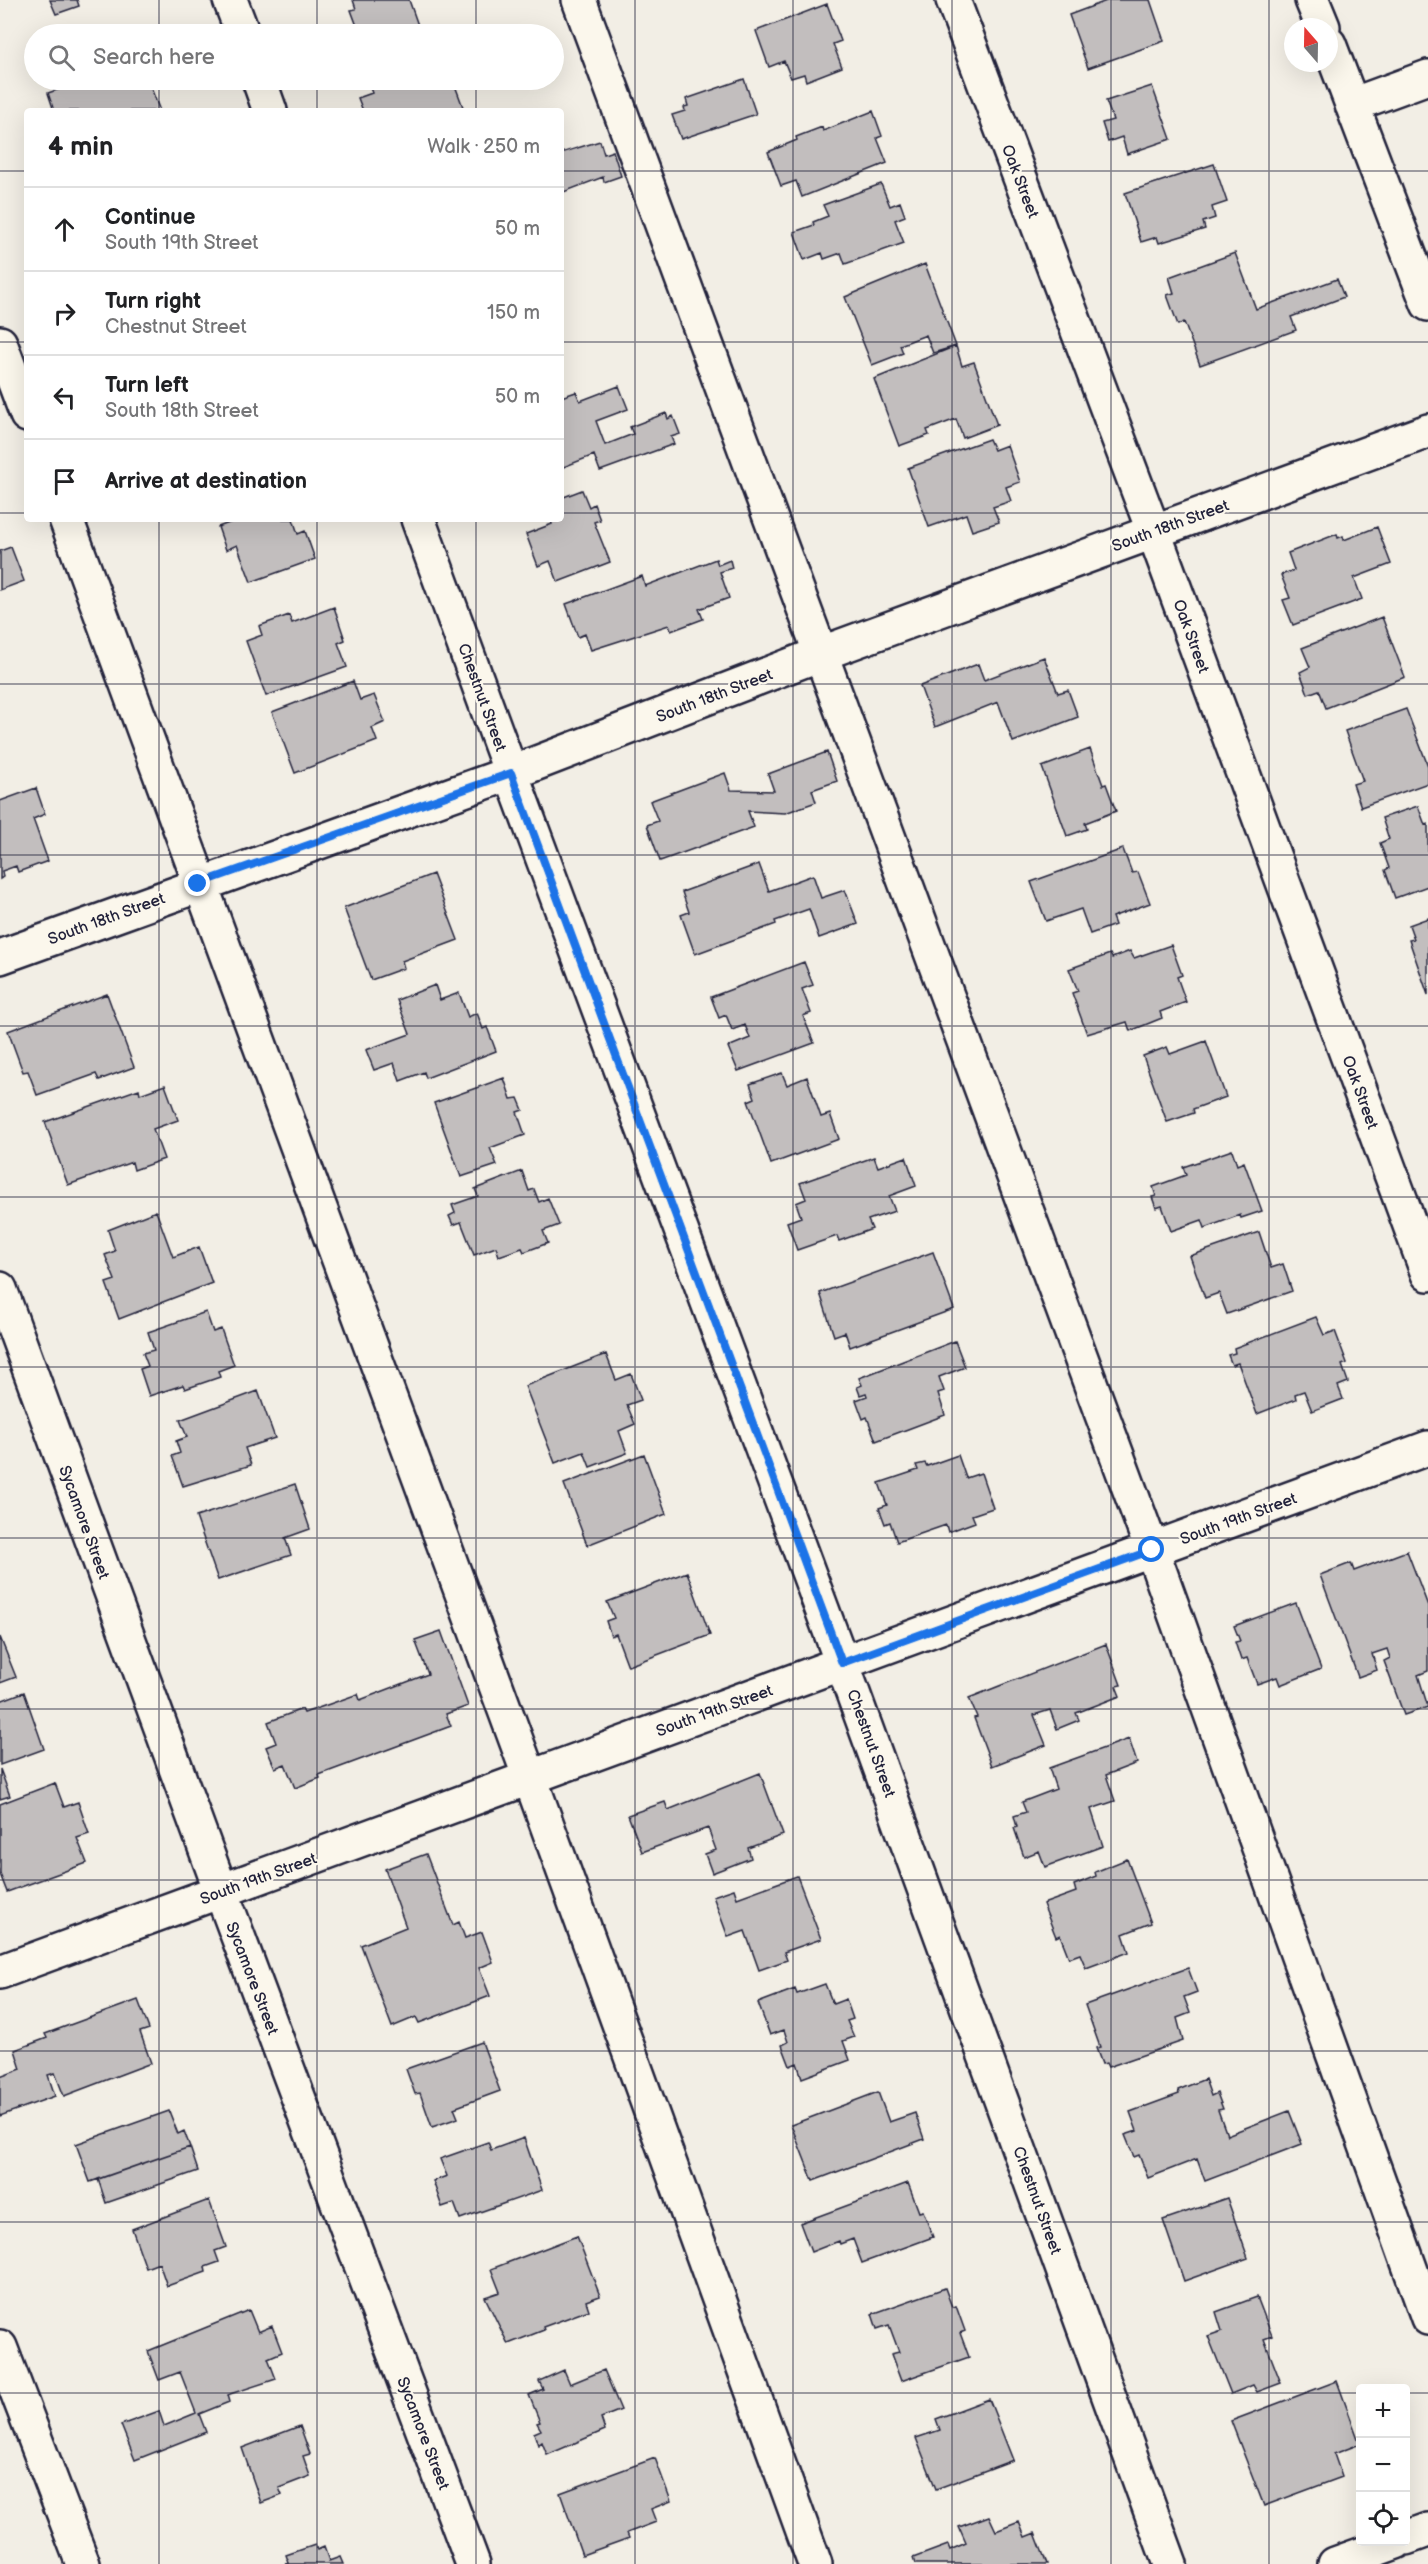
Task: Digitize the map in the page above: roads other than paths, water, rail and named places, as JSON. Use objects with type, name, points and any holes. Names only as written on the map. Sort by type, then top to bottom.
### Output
[{"type":"street","points":[[230,0],[239,24]]},
{"type":"street","points":[[579,0],[1152,1550],[1428,2318]]},
{"type":"street","name":"Oak Street","points":[[953,0],[1154,530],[1428,1274]]},
{"type":"street","points":[[1312,0],[1319,18]]},
{"type":"street","points":[[1338,68],[1428,304]]},
{"type":"street","points":[[1352,105],[1428,77]]},
{"type":"street","points":[[263,90],[269,108]]},
{"type":"street","points":[[0,343],[24,407]]},
{"type":"street","name":"South 18th Street","points":[[0,957],[511,773],[820,654],[1428,431]]},
{"type":"street","points":[[67,522],[198,884],[530,1778],[816,2564]]},
{"type":"street","name":"Chestnut Street","points":[[419,522],[842,1663],[1170,2564]]},
{"type":"street","name":"Sycamore Street","points":[[0,1289],[221,1891],[473,2564]]},
{"type":"street","name":"South 19th Street","points":[[0,1972],[1428,1448]]},
{"type":"street","points":[[0,2347],[83,2564]]},
{"type":"street","points":[[1410,2537],[1428,2530]]},
{"type":"street","points":[[1335,2564],[1383,2546]]}]
